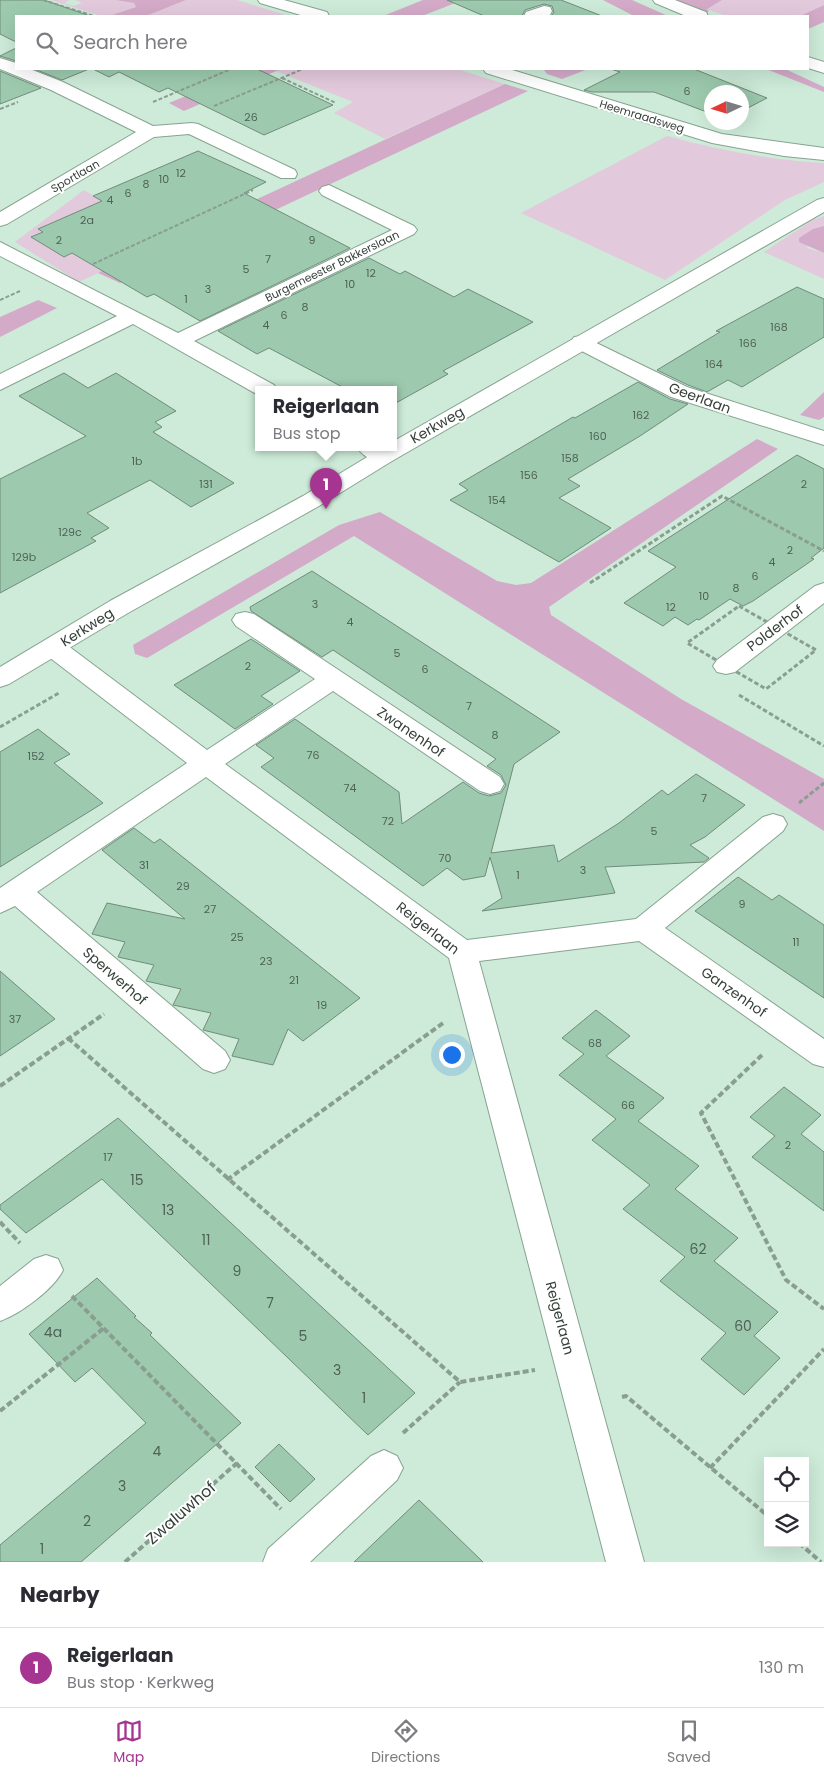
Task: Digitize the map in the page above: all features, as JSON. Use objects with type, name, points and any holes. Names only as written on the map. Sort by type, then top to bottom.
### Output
[{"type":"street","points":[[266,0],[293,3],[319,15]]},
{"type":"street","points":[[661,0],[698,15]]},
{"type":"street","points":[[809,62],[824,68]]},
{"type":"street","points":[[0,63],[15,69]]},
{"type":"street","points":[[17,70],[57,86],[150,132]]},
{"type":"street","name":"Heemraadsweg","points":[[495,70],[720,139],[784,150],[824,154]]},
{"type":"street","points":[[192,128],[288,174]]},
{"type":"street","name":"Sportlaan","points":[[0,220],[150,132],[192,128]]},
{"type":"street","name":"Burgemeester Bakkerslaan","points":[[178,341],[407,230],[329,191]]},
{"type":"street","name":"Kerkweg","points":[[397,441],[582,342],[824,204]]},
{"type":"street","points":[[0,248],[59,280],[133,316],[259,386]]},
{"type":"street","points":[[0,383],[133,316]]},
{"type":"street","name":"Geerlaan","points":[[582,342],[679,392],[824,438]]},
{"type":"street","name":"Kerkweg","points":[[0,678],[54,648],[119,608],[312,501],[377,452]]},
{"type":"street","name":"Polderhof","points":[[724,668],[824,591]]},
{"type":"street","name":"Zwanenhof","points":[[245,620],[490,784]]},
{"type":"street","name":"Reigerlaan","points":[[54,648],[208,765],[462,952],[625,1562]]},
{"type":"street","points":[[208,765],[333,679]]},
{"type":"street","name":"Sperwerhof","points":[[208,765],[8,897],[135,993],[214,1060]]},
{"type":"street","points":[[462,952],[644,930],[773,824]]},
{"type":"street","name":"Ganzenhof","points":[[644,930],[824,1055]]},
{"type":"street","points":[[0,1306],[46,1270]]},
{"type":"street","points":[[282,1562],[384,1468]]},
{"type":"path","points":[[43,0],[91,15]]},
{"type":"path","points":[[117,116],[229,70]]},
{"type":"path","points":[[192,128],[190,116],[301,70]]},
{"type":"path","points":[[282,78],[336,103]]},
{"type":"path","points":[[59,280],[288,174]]},
{"type":"path","points":[[590,583],[722,496],[824,551]]},
{"type":"path","points":[[0,727],[89,676]]},
{"type":"path","points":[[734,693],[824,746]]},
{"type":"path","points":[[796,805],[824,783]]},
{"type":"path","points":[[0,1086],[135,993]]},
{"type":"path","points":[[227,1180],[474,1000]]},
{"type":"path","points":[[789,1030],[701,1113],[786,1280],[824,1310]]},
{"type":"path","points":[[68,1038],[227,1180],[460,1382],[382,1452],[384,1468]]},
{"type":"path","points":[[0,1222],[309,1537]]},
{"type":"path","points":[[0,1411],[104,1328]]},
{"type":"path","points":[[710,1468],[824,1349]]},
{"type":"path","name":"Reigerlaan","points":[[460,1382],[572,1364]]},
{"type":"path","points":[[582,1402],[626,1396],[764,1513]]},
{"type":"path","name":"Zwaluwhof","points":[[125,1562],[237,1463]]},
{"type":"path","points":[[804,1547],[821,1562]]},
{"type":"shaded area","points":[[51,0],[69,0],[64,3],[74,6],[82,3],[75,0],[115,0],[134,3],[136,7],[112,15],[98,15]]},
{"type":"shaded area","points":[[115,0],[186,0],[148,15],[112,15],[136,7],[134,3]]},
{"type":"shaded area","points":[[186,0],[237,0],[286,15],[148,15]]},
{"type":"shaded area","points":[[423,0],[463,0],[425,15],[386,15]]},
{"type":"shaded area","points":[[603,0],[632,0],[666,15],[632,15]]},
{"type":"shaded area","points":[[675,0],[722,0],[707,9],[709,11],[706,13]]},
{"type":"shaded area","points":[[722,0],[824,0],[824,5],[802,15],[723,15],[706,9]]},
{"type":"shaded area","points":[[824,5],[824,22],[809,29],[809,15],[802,15]]},
{"type":"shaded area","points":[[249,70],[279,70],[184,111],[169,103]]},
{"type":"shaded area","points":[[460,70],[505,84],[385,139],[334,113],[353,102],[276,71]]},
{"type":"shaded area","points":[[544,70],[585,70],[562,79],[547,74]]},
{"type":"shaded area","points":[[769,70],[787,70],[824,87],[824,92]]},
{"type":"shaded area","points":[[505,84],[528,91],[120,283],[98,273]]},
{"type":"shaded area","points":[[667,136],[744,154],[824,163],[824,182],[785,200],[665,280],[521,213]]},
{"type":"shaded area","points":[[84,190],[168,240],[79,282],[15,242]]},
{"type":"shaded area","points":[[824,216],[824,226],[813,229],[807,248],[824,253],[824,279],[764,252],[811,221]]},
{"type":"shaded area","points":[[824,226],[824,253],[799,242],[799,238],[813,229]]},
{"type":"shaded area","points":[[38,300],[57,308],[0,337],[0,317]]},
{"type":"shaded area","points":[[824,392],[824,417],[819,420],[800,415]]},
{"type":"shaded area","points":[[757,439],[778,449],[549,607],[551,615],[681,699],[824,779],[824,831],[354,536],[147,658],[135,654],[133,645],[339,525],[380,512],[497,581],[516,585],[531,583]]},
{"type":"building","points":[[0,0],[44,0],[87,15],[15,15],[15,42],[0,34]]},
{"type":"building","points":[[447,0],[561,0],[599,15],[552,15],[554,12],[552,6],[544,4],[525,10],[522,15],[482,15]]},
{"type":"building","points":[[15,48],[15,61],[0,56]]},
{"type":"building","points":[[37,70],[87,70],[62,80]]},
{"type":"building","points":[[95,70],[259,70],[333,105],[264,135],[168,88],[159,92],[119,72],[109,77]]},
{"type":"building","points":[[614,70],[697,70],[734,85],[704,85],[704,111],[654,92],[592,92],[584,90],[620,72]]},
{"type":"building","points":[[0,71],[41,88],[0,104]]},
{"type":"building","points":[[749,91],[767,98],[749,107]]},
{"type":"building","points":[[198,151],[266,182],[244,193],[350,248],[200,321],[154,294],[147,297],[72,253],[64,257],[31,237],[43,232],[38,229],[102,201],[93,196]]},
{"type":"building","points":[[369,258],[400,274],[405,271],[454,297],[468,289],[533,322],[443,371],[448,374],[397,402],[397,386],[340,386],[269,348],[257,354],[218,331]]},
{"type":"building","points":[[797,287],[824,299],[824,337],[742,387],[728,380],[707,392],[657,370],[720,332],[716,331]]},
{"type":"building","points":[[64,373],[88,388],[116,373],[176,411],[155,422],[162,427],[153,432],[234,483],[191,507],[150,480],[87,513],[109,528],[91,538],[96,541],[0,593],[0,479],[86,436],[19,396]]},
{"type":"building","points":[[638,382],[670,399],[688,404],[640,436],[568,479],[580,486],[559,498],[611,528],[559,562],[450,500],[468,490],[459,484],[573,417],[575,418]]},
{"type":"building","points":[[797,455],[824,469],[824,548],[811,558],[814,559],[753,601],[743,606],[730,599],[699,620],[697,619],[688,625],[675,617],[663,626],[624,603],[676,567],[648,551]]},
{"type":"building","points":[[312,571],[560,732],[514,764],[491,853],[554,845],[558,862],[619,823],[662,790],[668,795],[696,774],[745,805],[705,837],[690,845],[709,858],[704,862],[605,867],[615,893],[482,911],[502,898],[490,857],[485,876],[463,880],[447,868],[423,886],[261,767],[274,758],[256,745],[295,719],[399,792],[402,824],[463,782],[479,793],[489,796],[501,793],[506,785],[501,775],[487,766],[496,759],[333,650],[322,657],[251,611],[250,607]]},
{"type":"building","points":[[251,639],[300,671],[261,696],[273,704],[235,729],[174,685]]},
{"type":"building","points":[[38,729],[70,754],[54,763],[103,803],[0,867],[0,752]]},
{"type":"building","points":[[134,828],[154,843],[160,839],[360,998],[303,1041],[288,1029],[273,1065],[232,1056],[239,1039],[203,1030],[211,1013],[173,1005],[181,989],[146,981],[154,965],[118,957],[125,942],[92,934],[107,903],[185,919],[102,850]]},
{"type":"building","points":[[738,877],[772,900],[779,895],[824,925],[824,998],[695,911]]},
{"type":"building","points":[[0,971],[55,1019],[0,1056]]},
{"type":"building","points":[[596,1010],[630,1036],[606,1056],[664,1098],[638,1121],[699,1166],[675,1189],[738,1238],[714,1261],[778,1312],[754,1336],[780,1358],[744,1395],[701,1359],[726,1333],[660,1281],[685,1257],[623,1209],[650,1185],[592,1140],[616,1119],[559,1075],[584,1054],[562,1038]]},
{"type":"building","points":[[784,1087],[821,1115],[801,1134],[824,1152],[824,1211],[752,1157],[775,1136],[750,1117]]},
{"type":"building","points":[[118,1118],[415,1393],[368,1435],[102,1179],[26,1233],[0,1209],[0,1205]]},
{"type":"building","points":[[97,1278],[152,1333],[150,1335],[241,1423],[81,1562],[0,1562],[0,1545],[146,1423],[92,1368],[75,1382],[29,1334]]},
{"type":"building","points":[[279,1444],[315,1479],[290,1502],[255,1467]]},
{"type":"building","points":[[419,1500],[483,1562],[354,1562]]},
{"type":"place","name":"Reigerlaan","points":[[326,509]]}]
